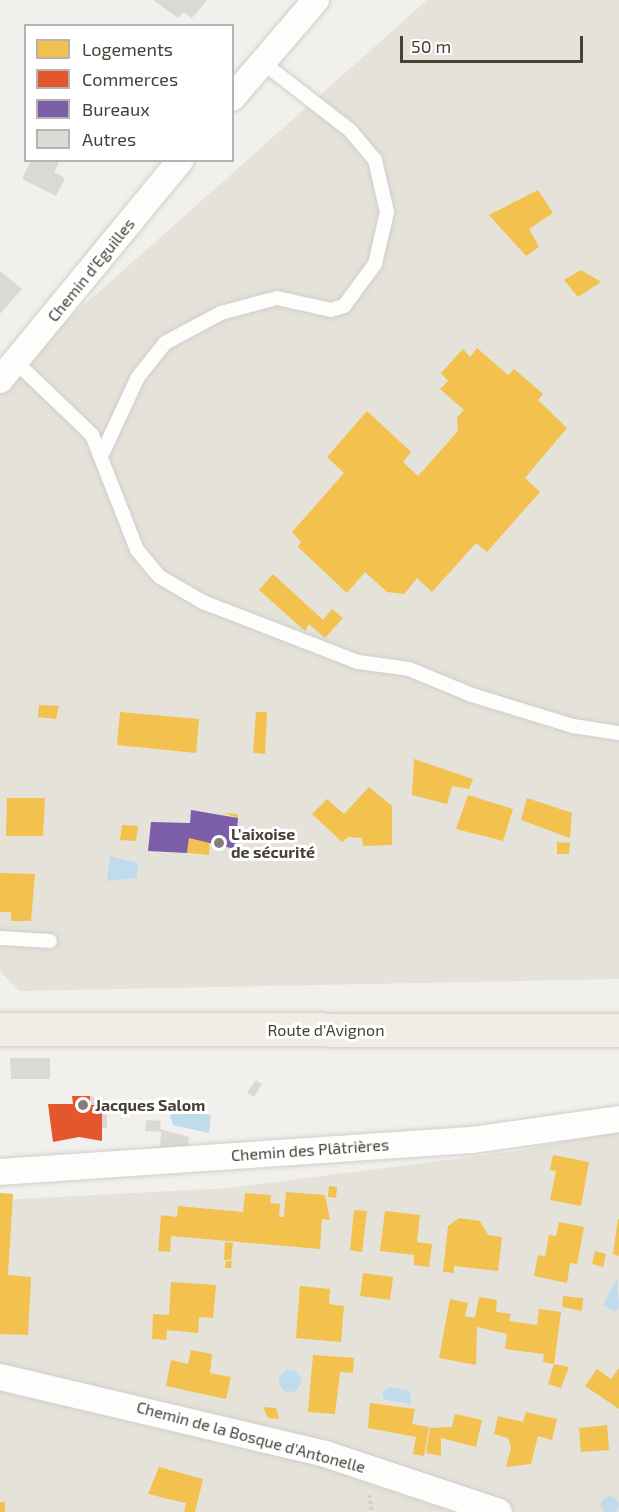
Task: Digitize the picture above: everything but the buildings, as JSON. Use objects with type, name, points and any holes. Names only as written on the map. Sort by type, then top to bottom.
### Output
[{"type":"main road","name":"Route d'Avignon","points":[[0,1031],[619,1030]]},
{"type":"street","points":[[234,96],[316,0]]},
{"type":"street","name":"Chemin d'Eguilles","points":[[8,371],[179,162]]},
{"type":"street","name":"Chemin des Plâtrières","points":[[0,1172],[472,1140],[619,1119]]},
{"type":"street","name":"Chemin de la Bosque d'Antonelle","points":[[0,1377],[325,1454],[499,1512]]},
{"type":"lane","points":[[103,452],[138,377],[165,343],[221,313],[277,298],[331,310],[344,306],[375,264],[387,212],[375,160],[351,131],[262,62]]},
{"type":"lane","points":[[8,371],[78,418],[103,452],[137,550],[160,577],[203,602],[358,662],[409,669],[472,695],[573,726],[619,733]]},
{"type":"lane","points":[[0,938],[50,941]]},
{"type":"shaded area","points":[[427,0],[619,0],[619,979],[19,991],[0,971],[0,380]]},
{"type":"shaded area","points":[[619,1130],[619,1512],[0,1512],[0,1200],[229,1188],[516,1151]]},
{"type":"water","points":[[110,856],[138,863],[137,878],[107,881]]},
{"type":"water","points":[[176,1110],[211,1115],[209,1133],[173,1125],[170,1116]]},
{"type":"water","points":[[617,1278],[619,1306],[616,1312],[603,1305]]},
{"type":"water","points":[[290,1370],[298,1373],[301,1381],[298,1389],[290,1392],[282,1389],[279,1381],[282,1373]]},
{"type":"water","points":[[390,1387],[410,1391],[411,1404],[384,1400],[382,1393]]},
{"type":"water","points":[[610,1496],[618,1502],[618,1508],[613,1513],[604,1511],[601,1505],[604,1499]]},
{"type":"place","name":"L'aixoise de sécurité","points":[[219,843]]},
{"type":"place","name":"Jacques Salom","points":[[83,1105]]}]
